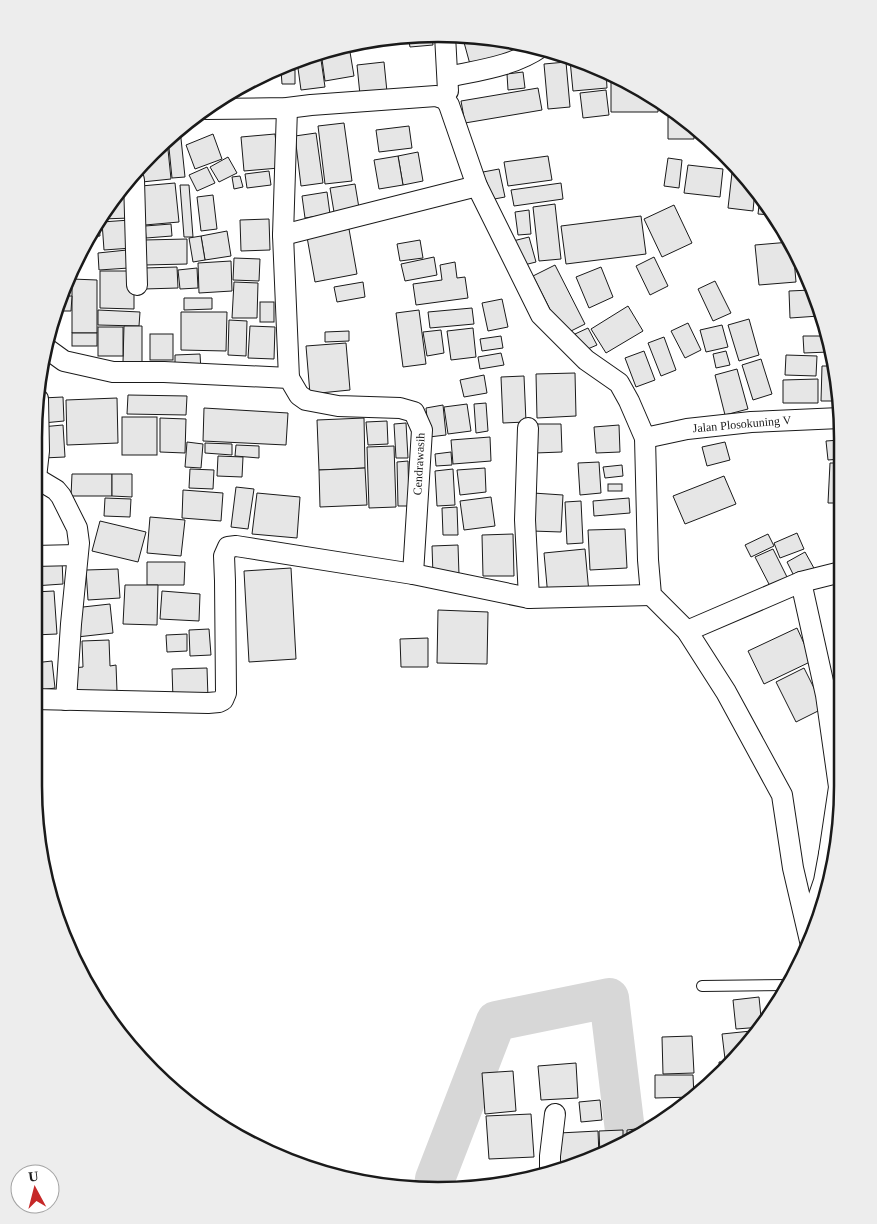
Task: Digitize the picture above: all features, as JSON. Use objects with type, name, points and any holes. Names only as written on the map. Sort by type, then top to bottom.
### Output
[{"type":"street","points":[[446,42],[449,105]]},
{"type":"street","points":[[448,77],[505,65],[532,54]]},
{"type":"street","points":[[218,109],[287,108],[436,96],[445,99],[449,105],[477,186],[541,315],[586,360],[619,383],[629,401],[645,438],[648,560],[651,595],[687,631],[726,692],[782,795],[793,868],[807,928]]},
{"type":"street","points":[[52,352],[64,361],[113,372],[164,372],[289,378],[283,235],[287,108]]},
{"type":"street","points":[[134,185],[137,285]]},
{"type":"street","points":[[283,235],[477,186]]},
{"type":"street","name":"Cendrawasih","points":[[289,378],[299,395],[306,400],[338,406],[400,408],[414,412],[422,430],[413,574]]},
{"type":"street","name":"Jalan Plosokuning V","points":[[645,438],[687,429],[733,424],[834,418]]},
{"type":"street","points":[[528,428],[525,520],[529,598]]},
{"type":"street","points":[[42,482],[62,496],[77,528],[79,542],[70,624],[66,700]]},
{"type":"street","points":[[42,699],[208,703],[223,700],[226,693],[224,556],[228,547],[236,546],[413,574],[529,598],[651,595]]},
{"type":"street","points":[[42,556],[77,555]]},
{"type":"street","points":[[687,631],[801,582],[834,574]]},
{"type":"street","points":[[801,582],[834,694]]},
{"type":"street","points":[[550,1165],[555,1114]]},
{"type":"lane","points":[[702,986],[780,985]]},
{"type":"building","points":[[433,42],[433,45],[410,47],[409,43]]},
{"type":"building","points":[[464,43],[514,50],[516,58],[471,68]]},
{"type":"building","points":[[350,53],[354,76],[325,81],[322,60]]},
{"type":"building","points":[[321,61],[325,87],[301,90],[298,69]]},
{"type":"building","points":[[384,62],[387,92],[360,95],[357,65]]},
{"type":"building","points":[[561,62],[566,64],[570,107],[548,109],[544,64]]},
{"type":"building","points":[[571,66],[607,80],[607,88],[573,91]]},
{"type":"building","points":[[295,70],[295,84],[282,84],[281,75]]},
{"type":"building","points":[[523,72],[525,88],[508,90],[507,74]]},
{"type":"building","points":[[611,82],[658,108],[658,112],[611,112]]},
{"type":"building","points":[[538,88],[542,110],[465,123],[461,101]]},
{"type":"building","points":[[606,90],[609,115],[583,118],[580,93]]},
{"type":"building","points":[[668,117],[680,124],[694,136],[694,139],[668,139]]},
{"type":"building","points":[[344,123],[352,181],[325,184],[318,126]]},
{"type":"building","points":[[409,126],[412,148],[379,152],[376,130]]},
{"type":"building","points":[[316,133],[323,183],[301,186],[295,136]]},
{"type":"building","points":[[213,134],[222,159],[195,169],[186,145]]},
{"type":"building","points":[[275,134],[279,168],[244,171],[241,137]]},
{"type":"building","points":[[181,138],[185,177],[172,178],[169,148]]},
{"type":"building","points":[[168,149],[171,179],[142,182],[141,176]]},
{"type":"building","points":[[418,152],[423,181],[403,185],[398,156]]},
{"type":"building","points":[[398,156],[403,185],[379,189],[374,160]]},
{"type":"building","points":[[548,156],[552,180],[508,186],[504,162]]},
{"type":"building","points":[[228,157],[237,173],[219,182],[210,167]]},
{"type":"building","points":[[668,158],[682,160],[679,188],[664,186]]},
{"type":"building","points":[[688,165],[723,169],[720,197],[684,193]]},
{"type":"building","points":[[207,167],[215,183],[197,191],[189,175]]},
{"type":"building","points":[[499,169],[505,197],[489,200],[483,172]]},
{"type":"building","points":[[269,171],[271,185],[247,188],[245,174]]},
{"type":"building","points":[[732,173],[754,199],[753,211],[728,208]]},
{"type":"building","points":[[240,176],[243,187],[234,189],[232,177]]},
{"type":"building","points":[[175,183],[179,222],[145,225],[141,186]]},
{"type":"building","points":[[561,183],[563,199],[514,206],[511,190]]},
{"type":"building","points":[[355,184],[359,208],[334,212],[330,188]]},
{"type":"building","points":[[180,185],[189,185],[193,237],[184,237]]},
{"type":"building","points":[[128,192],[130,218],[109,219],[124,197]]},
{"type":"building","points":[[327,192],[330,214],[305,218],[302,196]]},
{"type":"building","points":[[213,195],[217,229],[201,231],[197,197]]},
{"type":"building","points":[[555,204],[561,259],[539,261],[533,207]]},
{"type":"building","points":[[674,205],[692,243],[662,257],[644,219]]},
{"type":"building","points":[[759,205],[766,215],[758,214]]},
{"type":"building","points":[[529,210],[531,234],[518,235],[515,212]]},
{"type":"building","points":[[641,216],[646,254],[566,264],[561,226]]},
{"type":"building","points":[[269,219],[270,250],[241,251],[240,220]]},
{"type":"building","points":[[130,220],[132,248],[104,250],[102,229],[107,222]]},
{"type":"building","points":[[171,224],[172,236],[146,238],[145,226]]},
{"type":"building","points":[[349,229],[357,274],[315,282],[307,237]]},
{"type":"building","points":[[227,231],[231,256],[205,260],[201,236]]},
{"type":"building","points":[[201,236],[205,260],[193,262],[189,238]]},
{"type":"building","points":[[529,237],[536,262],[520,266],[513,241]]},
{"type":"building","points":[[187,239],[187,264],[145,265],[144,240]]},
{"type":"building","points":[[420,240],[423,258],[400,261],[397,244]]},
{"type":"building","points":[[782,243],[794,264],[796,282],[759,285],[755,245]]},
{"type":"building","points":[[127,250],[129,268],[99,270],[98,253]]},
{"type":"building","points":[[434,257],[437,275],[405,281],[401,264]]},
{"type":"building","points":[[654,257],[668,286],[650,295],[636,266]]},
{"type":"building","points":[[234,258],[260,259],[259,281],[233,280]]},
{"type":"building","points":[[231,261],[232,291],[199,293],[198,263]]},
{"type":"building","points":[[455,262],[457,278],[465,277],[468,298],[416,305],[413,284],[442,280],[440,265]]},
{"type":"building","points":[[555,265],[585,324],[563,335],[533,276]]},
{"type":"building","points":[[177,267],[178,288],[144,289],[144,268]]},
{"type":"building","points":[[601,267],[613,297],[589,308],[576,277]]},
{"type":"building","points":[[197,268],[198,288],[180,289],[178,270]]},
{"type":"building","points":[[100,271],[134,271],[134,309],[100,308]]},
{"type":"building","points":[[76,279],[97,280],[97,333],[72,333],[72,290]]},
{"type":"building","points":[[715,281],[731,313],[713,321],[698,289]]},
{"type":"building","points":[[234,282],[258,283],[257,318],[232,318]]},
{"type":"building","points":[[363,282],[365,297],[337,302],[334,287]]},
{"type":"building","points":[[805,290],[815,316],[790,318],[789,291]]},
{"type":"building","points":[[70,296],[72,296],[71,311],[64,311]]},
{"type":"building","points":[[184,298],[212,298],[212,309],[184,310]]},
{"type":"building","points":[[502,299],[508,327],[488,331],[482,303]]},
{"type":"building","points":[[260,302],[274,302],[274,322],[260,322]]},
{"type":"building","points":[[628,306],[643,331],[606,353],[591,329]]},
{"type":"building","points":[[472,308],[474,324],[430,328],[428,312]]},
{"type":"building","points":[[98,310],[140,312],[139,326],[98,325]]},
{"type":"building","points":[[419,310],[426,364],[403,367],[396,313]]},
{"type":"building","points":[[181,312],[227,312],[226,351],[181,350]]},
{"type":"building","points":[[749,319],[759,355],[739,361],[728,325]]},
{"type":"building","points":[[229,320],[247,321],[246,356],[228,355]]},
{"type":"building","points":[[688,323],[701,350],[685,358],[671,331]]},
{"type":"building","points":[[722,325],[728,347],[706,352],[700,330]]},
{"type":"building","points":[[124,326],[142,326],[142,362],[123,362]]},
{"type":"building","points":[[250,326],[275,327],[274,359],[248,358]]},
{"type":"building","points":[[98,327],[123,327],[123,356],[98,356]]},
{"type":"building","points":[[473,328],[476,357],[451,360],[447,331]]},
{"type":"building","points":[[588,328],[597,345],[583,351],[575,334]]},
{"type":"building","points":[[441,330],[444,353],[427,356],[423,332]]},
{"type":"building","points":[[349,331],[349,341],[325,342],[325,332]]},
{"type":"building","points":[[72,333],[97,333],[97,346],[72,346]]},
{"type":"building","points":[[150,334],[173,334],[173,360],[150,360]]},
{"type":"building","points":[[501,336],[503,348],[482,351],[480,339]]},
{"type":"building","points":[[803,336],[821,336],[825,352],[804,353]]},
{"type":"building","points":[[664,337],[676,370],[661,376],[648,343]]},
{"type":"building","points":[[346,343],[350,390],[310,394],[306,346]]},
{"type":"building","points":[[644,351],[655,380],[636,387],[625,358]]},
{"type":"building","points":[[726,351],[730,365],[716,368],[713,354]]},
{"type":"building","points":[[501,353],[504,365],[480,369],[478,357]]},
{"type":"building","points":[[200,354],[201,371],[175,371],[175,355]]},
{"type":"building","points":[[786,355],[817,356],[816,376],[785,375]]},
{"type":"building","points":[[761,359],[772,394],[753,400],[742,365]]},
{"type":"building","points":[[822,366],[828,366],[833,401],[821,401]]},
{"type":"building","points":[[737,369],[748,409],[725,415],[715,375]]},
{"type":"building","points":[[575,373],[576,416],[537,418],[536,374]]},
{"type":"building","points":[[484,375],[487,393],[464,397],[460,380]]},
{"type":"building","points":[[524,376],[526,422],[503,423],[501,377]]},
{"type":"building","points":[[818,379],[818,403],[783,403],[783,380]]},
{"type":"building","points":[[128,395],[187,396],[186,415],[127,414]]},
{"type":"building","points":[[63,397],[64,421],[43,423],[45,398]]},
{"type":"building","points":[[117,398],[118,443],[67,445],[66,400]]},
{"type":"building","points":[[486,403],[488,431],[476,433],[474,404]]},
{"type":"building","points":[[467,404],[471,431],[448,434],[444,407]]},
{"type":"building","points":[[443,405],[446,435],[429,437],[426,408]]},
{"type":"building","points":[[204,408],[288,413],[286,445],[203,441]]},
{"type":"building","points":[[122,417],[157,417],[157,455],[122,455]]},
{"type":"building","points":[[160,418],[186,419],[185,453],[160,452]]},
{"type":"building","points":[[364,418],[365,468],[319,470],[317,420]]},
{"type":"building","points":[[387,421],[388,444],[368,445],[366,422]]},
{"type":"building","points":[[406,423],[408,458],[396,458],[394,424]]},
{"type":"building","points":[[534,424],[561,424],[562,452],[535,453]]},
{"type":"building","points":[[63,425],[65,457],[43,458],[42,427]]},
{"type":"building","points":[[619,425],[620,452],[596,453],[594,427]]},
{"type":"building","points":[[490,437],[491,461],[453,464],[451,440]]},
{"type":"building","points":[[834,440],[834,460],[828,460],[826,441]]},
{"type":"building","points":[[187,442],[203,444],[201,468],[185,467]]},
{"type":"building","points":[[725,442],[730,460],[707,466],[702,447]]},
{"type":"building","points":[[205,443],[232,444],[232,455],[205,453]]},
{"type":"building","points":[[236,445],[259,446],[259,458],[235,456]]},
{"type":"building","points":[[394,446],[396,507],[369,508],[367,447]]},
{"type":"building","points":[[451,452],[452,465],[436,466],[435,454]]},
{"type":"building","points":[[218,456],[243,457],[242,477],[217,476]]},
{"type":"building","points":[[408,461],[409,506],[398,506],[397,462]]},
{"type":"building","points":[[599,462],[601,493],[580,495],[578,463]]},
{"type":"building","points":[[830,463],[834,463],[834,503],[828,503]]},
{"type":"building","points":[[622,465],[623,476],[605,478],[603,467]]},
{"type":"building","points":[[365,468],[367,505],[320,507],[319,470]]},
{"type":"building","points":[[485,468],[486,492],[460,495],[457,470]]},
{"type":"building","points":[[190,469],[214,470],[213,489],[189,488]]},
{"type":"building","points":[[453,469],[455,505],[437,506],[435,471]]},
{"type":"building","points":[[72,474],[112,474],[112,496],[71,496]]},
{"type":"building","points":[[112,474],[132,474],[132,497],[112,496]]},
{"type":"building","points":[[724,476],[736,504],[685,524],[673,496]]},
{"type":"building","points":[[608,484],[622,484],[622,491],[608,491]]},
{"type":"building","points":[[236,487],[254,489],[248,529],[231,527]]},
{"type":"building","points":[[183,490],[223,493],[221,521],[182,518]]},
{"type":"building","points":[[257,493],[300,497],[297,538],[252,534]]},
{"type":"building","points":[[533,493],[563,495],[561,532],[532,531]]},
{"type":"building","points":[[491,497],[495,526],[464,530],[460,501]]},
{"type":"building","points":[[105,498],[131,499],[130,517],[104,516]]},
{"type":"building","points":[[629,498],[630,513],[594,516],[593,501]]},
{"type":"building","points":[[581,501],[583,543],[567,544],[565,502]]},
{"type":"building","points":[[457,507],[458,535],[443,535],[442,508]]},
{"type":"building","points":[[150,517],[185,520],[181,556],[147,553]]},
{"type":"building","points":[[100,521],[146,532],[138,562],[92,551]]},
{"type":"building","points":[[625,529],[627,568],[590,570],[588,530]]},
{"type":"building","points":[[797,533],[804,549],[780,558],[774,543]]},
{"type":"building","points":[[513,534],[514,576],[483,576],[482,535]]},
{"type":"building","points":[[768,534],[774,546],[751,557],[745,545]]},
{"type":"building","points":[[458,545],[459,575],[433,575],[432,546]]},
{"type":"building","points":[[585,549],[589,593],[548,597],[544,553]]},
{"type":"building","points":[[773,549],[788,579],[771,588],[755,557]]},
{"type":"building","points":[[805,552],[815,570],[796,580],[787,562]]},
{"type":"building","points":[[62,559],[63,584],[42,585],[42,560]]},
{"type":"building","points":[[147,562],[185,562],[184,585],[147,585]]},
{"type":"building","points":[[291,568],[296,659],[249,662],[244,571]]},
{"type":"building","points":[[118,569],[120,598],[88,600],[86,570]]},
{"type":"building","points":[[125,585],[158,585],[157,625],[123,624]]},
{"type":"building","points":[[54,591],[57,634],[42,635],[42,592]]},
{"type":"building","points":[[162,591],[200,594],[199,621],[160,619]]},
{"type":"building","points":[[110,604],[113,633],[77,637],[74,608]]},
{"type":"building","points":[[438,610],[488,612],[487,664],[437,663]]},
{"type":"building","points":[[797,628],[812,661],[764,684],[748,651]]},
{"type":"building","points":[[209,629],[211,655],[190,656],[189,630]]},
{"type":"building","points":[[187,634],[187,651],[167,652],[166,635]]},
{"type":"building","points":[[428,638],[428,667],[401,667],[400,639]]},
{"type":"building","points":[[109,640],[110,666],[116,665],[117,691],[74,693],[73,668],[83,667],[82,641]]},
{"type":"building","points":[[52,661],[55,688],[42,690],[42,662]]},
{"type":"building","points":[[207,668],[208,698],[173,699],[172,669]]},
{"type":"building","points":[[804,668],[824,708],[796,722],[776,682]]},
{"type":"building","points":[[759,997],[761,1016],[752,1028],[736,1029],[733,1000]]},
{"type":"building","points":[[749,1031],[725,1059],[722,1034]]},
{"type":"building","points":[[692,1036],[694,1073],[663,1074],[662,1037]]},
{"type":"building","points":[[576,1063],[578,1098],[541,1100],[538,1066]]},
{"type":"building","points":[[513,1071],[516,1111],[485,1114],[482,1073]]},
{"type":"building","points":[[655,1075],[693,1075],[694,1088],[683,1097],[655,1098]]},
{"type":"building","points":[[600,1100],[602,1120],[581,1122],[579,1102]]},
{"type":"building","points":[[531,1114],[534,1157],[489,1159],[486,1116]]},
{"type":"building","points":[[623,1130],[623,1136],[600,1147],[599,1131]]},
{"type":"building","points":[[598,1131],[599,1147],[560,1162],[559,1133]]},
{"type":"waterway","points":[[435,1182],[496,1021],[609,998],[625,1134]]}]
